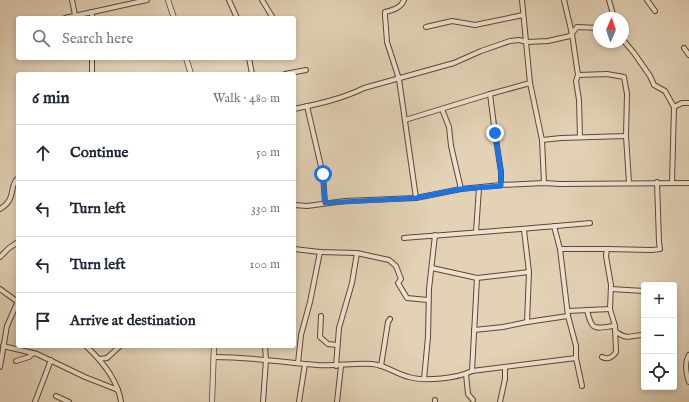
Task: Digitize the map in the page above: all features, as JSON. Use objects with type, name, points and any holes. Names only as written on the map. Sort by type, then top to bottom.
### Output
[{"type":"street","points":[[72,0],[75,15]]},
{"type":"street","points":[[72,16],[147,0]]},
{"type":"street","points":[[168,0],[173,16]]},
{"type":"street","points":[[229,0],[236,16]]},
{"type":"street","points":[[262,0],[272,16]]},
{"type":"street","points":[[404,0],[397,8],[385,12],[385,15],[387,42],[398,78],[416,198]]},
{"type":"street","points":[[522,0],[530,83],[542,140],[544,183]]},
{"type":"street","points":[[564,0],[572,34],[578,74],[576,81],[579,100],[580,137]]},
{"type":"street","points":[[609,0],[612,12]]},
{"type":"street","points":[[647,0],[655,12]]},
{"type":"street","points":[[426,27],[452,21],[475,25],[523,15]]},
{"type":"street","points":[[296,108],[351,95],[364,88],[454,63],[502,43],[519,40],[527,42],[548,41],[572,34],[577,27],[593,28]]},
{"type":"street","points":[[629,48],[654,84],[665,91],[674,107],[672,183]]},
{"type":"street","points":[[684,48],[689,55]]},
{"type":"street","points":[[92,60],[92,72]]},
{"type":"street","points":[[187,60],[190,72]]},
{"type":"street","points":[[249,60],[252,72]]},
{"type":"street","points":[[296,72],[306,70]]},
{"type":"street","points":[[578,74],[606,74],[624,77],[627,94],[626,136],[629,183]]},
{"type":"street","points":[[405,120],[530,83]]},
{"type":"street","points":[[490,94],[501,172],[501,186]]},
{"type":"street","points":[[674,107],[682,103],[689,103]]},
{"type":"street","points":[[306,106],[323,174],[325,203]]},
{"type":"street","points":[[442,108],[449,127],[451,146],[461,189]]},
{"type":"street","points":[[542,140],[626,136]]},
{"type":"street","points":[[0,209],[8,203],[14,182],[16,180]]},
{"type":"street","points":[[560,250],[660,249],[657,182]]},
{"type":"street","points":[[296,205],[307,206],[325,203],[416,198],[461,189],[544,183],[689,183]]},
{"type":"street","points":[[476,232],[479,188]]},
{"type":"street","points":[[404,238],[524,230],[590,223]]},
{"type":"street","points":[[554,226],[560,250],[568,316],[576,346],[576,358],[582,386]]},
{"type":"street","points":[[524,230],[529,272],[527,322]]},
{"type":"street","points":[[424,379],[428,337],[428,300],[435,235]]},
{"type":"street","points":[[0,257],[8,248],[16,243]]},
{"type":"street","points":[[296,249],[320,252],[357,253],[389,260],[396,266],[401,279],[398,283],[406,297],[411,299],[428,300]]},
{"type":"street","points":[[602,357],[609,358],[616,352],[615,332],[610,309],[611,289],[606,256],[607,249]]},
{"type":"street","points":[[298,363],[301,334],[310,302],[320,252]]},
{"type":"street","points":[[336,366],[339,328],[352,283],[357,253]]},
{"type":"street","points":[[432,268],[477,278],[529,272]]},
{"type":"street","points":[[472,371],[477,278]]},
{"type":"street","points":[[0,288],[16,300]]},
{"type":"street","points":[[611,289],[641,291]]},
{"type":"street","points":[[0,367],[7,326],[16,306]]},
{"type":"street","points":[[568,311],[610,309]]},
{"type":"street","points":[[587,310],[593,326],[597,328],[614,326]]},
{"type":"street","points":[[321,316],[320,337],[328,344],[337,345]]},
{"type":"street","points":[[474,330],[503,327],[568,316]]},
{"type":"street","points":[[381,366],[383,346],[390,319]]},
{"type":"street","points":[[615,332],[621,336],[630,338],[641,336]]},
{"type":"street","points":[[3,346],[33,353],[85,377],[118,390]]},
{"type":"street","points":[[88,348],[108,370],[118,390],[121,402]]},
{"type":"street","points":[[99,359],[107,358],[118,348]]},
{"type":"street","points":[[212,402],[214,348]]},
{"type":"street","points":[[263,402],[266,360],[265,348]]},
{"type":"street","points":[[16,361],[29,357],[33,353]]},
{"type":"street","points":[[689,355],[686,359],[689,382]]},
{"type":"street","points":[[214,357],[248,358],[336,366],[372,364],[416,379],[466,374],[472,371],[576,358]]},
{"type":"street","points":[[35,402],[51,360]]},
{"type":"street","points":[[299,402],[305,364]]},
{"type":"street","points":[[337,402],[341,366]]},
{"type":"street","points":[[500,402],[505,379],[505,367]]},
{"type":"street","points":[[466,374],[468,394],[473,400]]},
{"type":"street","points":[[56,396],[69,402]]},
{"type":"route","points":[[323,174],[325,203],[416,198],[461,189],[501,186],[501,172],[495,133]]}]
